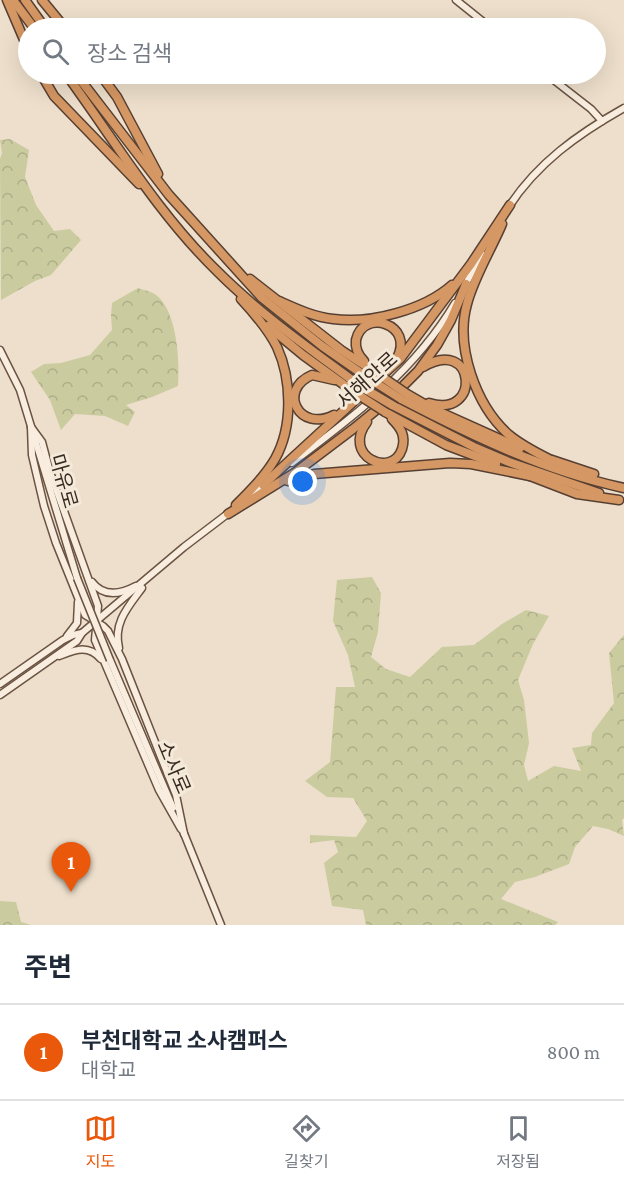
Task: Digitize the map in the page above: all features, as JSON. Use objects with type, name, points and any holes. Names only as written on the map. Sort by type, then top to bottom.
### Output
[{"type":"highway","points":[[7,0],[18,26]]},
{"type":"highway","points":[[13,0],[26,18]]},
{"type":"highway","points":[[26,0],[38,18]]},
{"type":"highway","points":[[42,0],[57,18]]},
{"type":"highway","points":[[47,84],[54,96],[154,199],[247,305],[271,329],[339,382]]},
{"type":"highway","points":[[73,84],[154,199]]},
{"type":"highway","points":[[84,84],[170,195],[262,298],[285,317],[372,375],[474,436],[554,468],[624,486]]},
{"type":"highway","points":[[107,84],[117,97],[170,195]]},
{"type":"highway","points":[[263,485],[389,370],[418,337],[510,205]]},
{"type":"highway","points":[[510,205],[467,303],[464,326],[465,346],[477,391],[495,420],[521,444],[555,462]]},
{"type":"highway","points":[[279,302],[320,317],[351,320],[371,317],[413,308],[428,301],[451,286],[471,264]]},
{"type":"highway","points":[[231,265],[372,375]]},
{"type":"highway","points":[[218,273],[385,412],[399,427],[403,434],[404,444],[401,453],[385,463],[369,459],[361,448],[360,436],[374,413]]},
{"type":"highway","points":[[228,514],[296,472],[374,413],[418,370],[437,345],[451,320],[466,284]]},
{"type":"highway","points":[[228,514],[274,460],[281,447],[287,418],[288,397],[281,360],[272,338],[247,305]]},
{"type":"highway","points":[[372,375],[360,357],[356,345],[358,334],[366,325],[379,322],[395,330],[400,341],[400,352],[389,370]]},
{"type":"highway","points":[[407,396],[435,405],[445,405],[458,401],[466,386],[463,369],[459,364],[448,359],[435,360],[418,370]]},
{"type":"highway","points":[[352,403],[334,415],[320,420],[306,418],[296,408],[294,394],[302,380],[312,375],[339,382],[392,405],[441,432],[501,459],[622,500]]},
{"type":"highway","points":[[407,396],[473,428],[555,462],[624,486]]},
{"type":"highway","points":[[385,412],[446,445],[577,494],[622,500]]},
{"type":"highway","points":[[257,495],[296,478],[314,474],[450,463],[471,464],[530,476]]},
{"type":"main road","points":[[456,0],[478,18]]},
{"type":"main road","points":[[559,84],[591,109],[602,121]]},
{"type":"main road","name":"서해안로","points":[[0,695],[77,640],[82,633],[184,547],[353,416],[406,368],[438,328],[466,284],[510,205],[537,170],[569,141],[624,108]]},
{"type":"main road","points":[[591,109],[592,127]]},
{"type":"main road","name":"마유로","points":[[0,350],[20,390],[77,578],[96,622]]},
{"type":"main road","points":[[31,428],[42,442],[50,472],[98,606],[96,622]]},
{"type":"main road","points":[[31,428],[32,454],[44,506],[78,598],[85,615],[108,631],[122,659],[176,795],[184,834]]},
{"type":"main road","points":[[81,557],[93,583],[102,591],[123,592],[147,580]]},
{"type":"main road","points":[[122,659],[117,641],[117,626],[147,580]]},
{"type":"main road","points":[[63,640],[77,623],[78,598]]},
{"type":"main road","name":"소사로","points":[[96,622],[108,662],[184,834],[221,925]]},
{"type":"main road","name":"서해안로","points":[[0,684],[63,640],[82,633]]},
{"type":"main road","points":[[46,661],[84,649],[108,662]]},
{"type":"green space","points":[[10,139],[29,150],[25,177],[36,205],[54,231],[70,229],[81,240],[51,275],[1,300],[0,159],[2,153],[0,140]]},
{"type":"green space","points":[[138,288],[156,295],[169,312],[176,337],[178,386],[126,405],[135,412],[128,426],[105,416],[75,414],[61,430],[50,400],[31,372],[44,364],[61,363],[90,355],[112,330],[112,303]]},
{"type":"green space","points":[[372,577],[381,593],[378,632],[371,657],[386,669],[410,677],[442,647],[474,645],[526,610],[549,616],[533,644],[518,680],[524,700],[529,743],[524,765],[528,781],[554,766],[581,771],[572,748],[591,745],[592,733],[614,703],[609,653],[624,635],[624,818],[622,820],[624,836],[593,826],[575,847],[569,864],[515,882],[501,899],[558,922],[555,925],[366,925],[363,910],[332,906],[324,863],[338,852],[334,840],[310,843],[310,835],[356,837],[367,821],[353,798],[327,797],[305,781],[330,762],[336,687],[355,687],[348,655],[333,621],[337,580]]},
{"type":"green space","points":[[0,901],[16,902],[21,922],[31,925],[0,925]]},
{"type":"place","name":"부천대학교 소사캠퍼스","points":[[71,892]]}]
